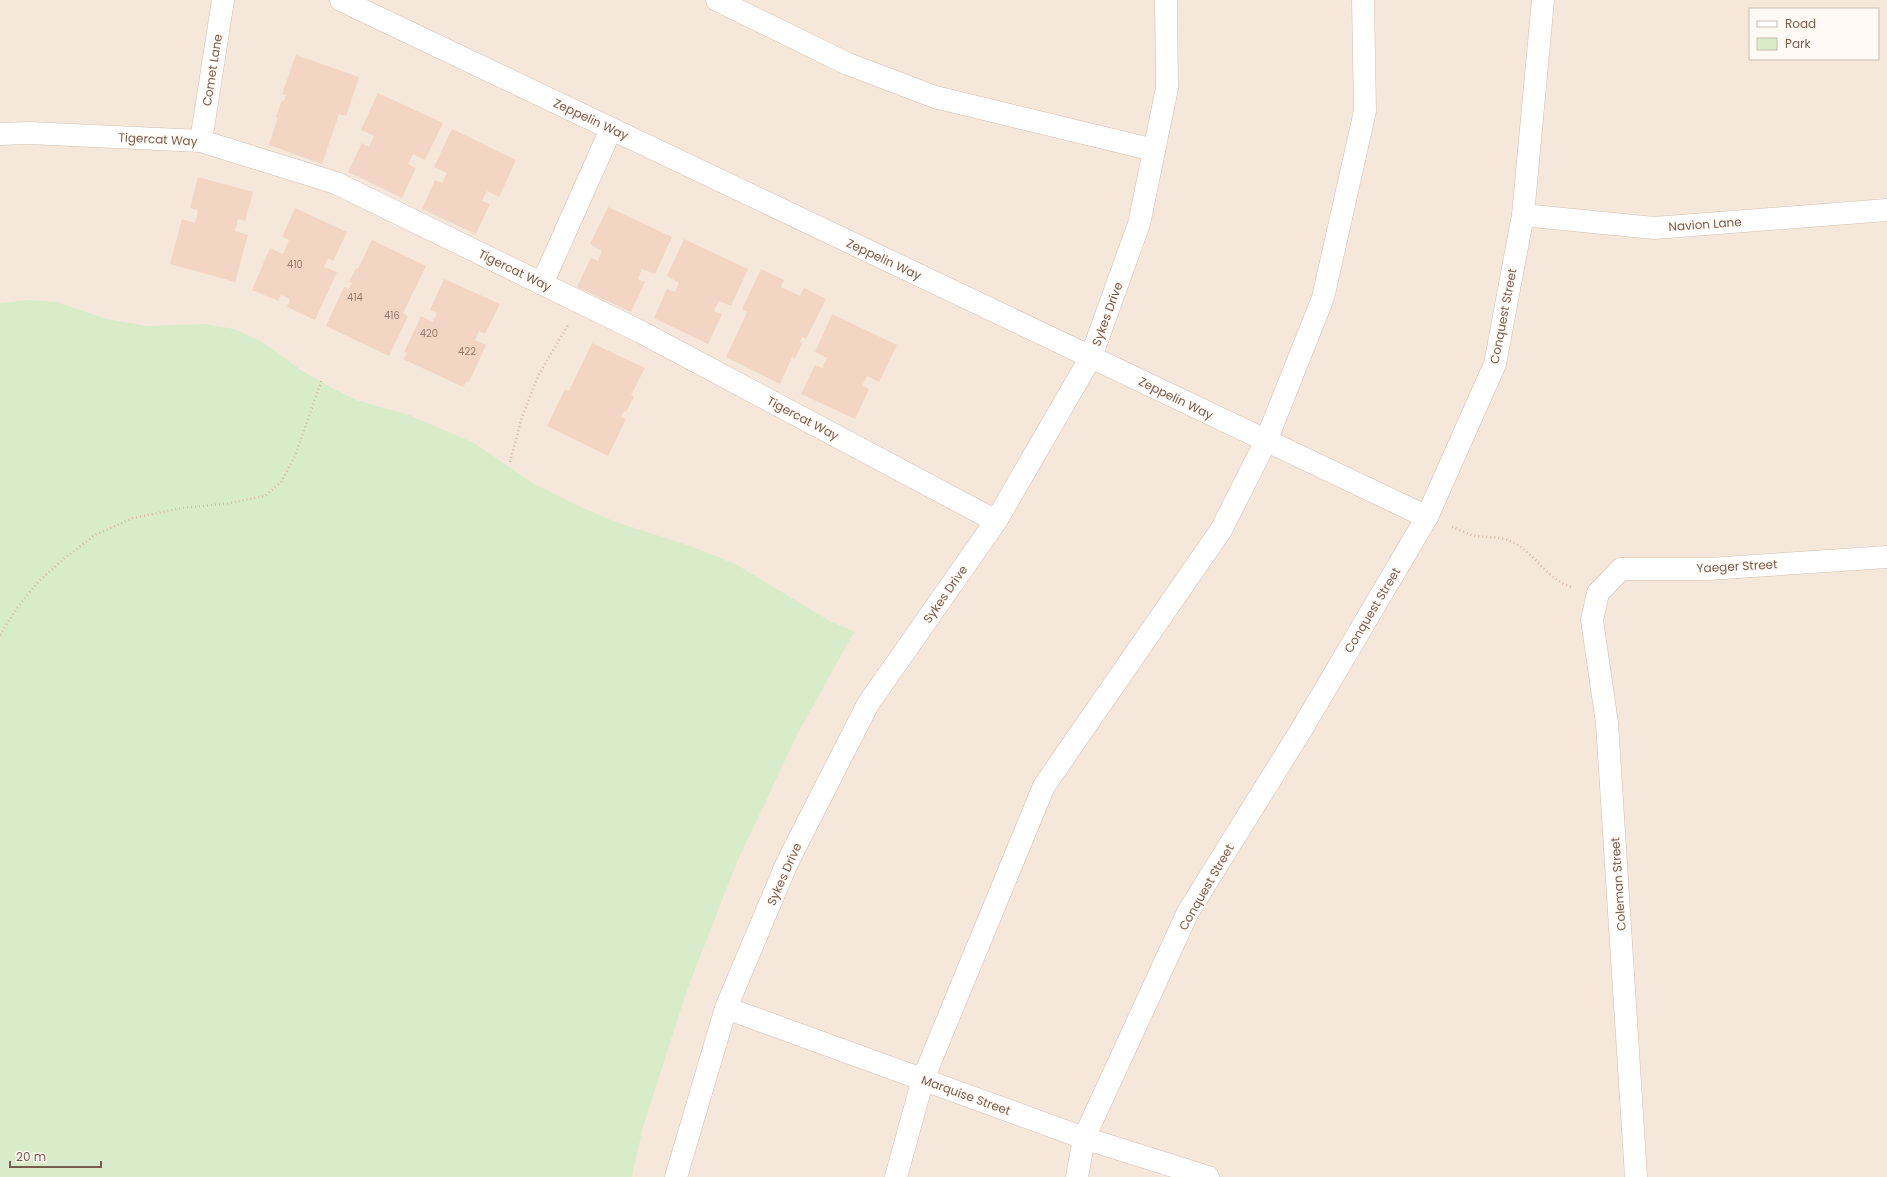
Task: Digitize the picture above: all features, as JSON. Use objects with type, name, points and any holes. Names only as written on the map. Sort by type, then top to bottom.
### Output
[{"type":"street","name":"Comet Lane","points":[[201,141],[223,0]]},
{"type":"street","name":"Zeppelin Way","points":[[341,0],[1427,517]]},
{"type":"street","points":[[717,0],[848,64],[935,97],[1154,150]]},
{"type":"street","name":"Sykes Drive","points":[[676,1177],[726,1008],[787,863],[868,704],[996,521],[1091,357],[1139,224],[1167,88],[1166,0]]},
{"type":"street","points":[[896,1177],[923,1079],[1044,786],[1221,530],[1266,441],[1323,298],[1365,111],[1363,0]]},
{"type":"street","name":"Conquest Street","points":[[1077,1177],[1084,1138],[1188,912],[1303,727],[1427,517],[1495,364],[1523,216],[1543,0]]},
{"type":"street","points":[[542,284],[611,129]]},
{"type":"street","name":"Tigercat Way","points":[[0,134],[29,133],[201,141],[336,183],[642,332],[996,521]]},
{"type":"street","name":"Navion Lane","points":[[1523,216],[1654,228],[1887,210]]},
{"type":"street","name":"Yaeger Street","points":[[1598,593],[1620,569],[1709,569],[1887,557]]},
{"type":"street","name":"Coleman Street","points":[[1598,593],[1592,620],[1607,723],[1636,1177]]},
{"type":"street","name":"Marquise Street","points":[[726,1008],[1084,1138],[1208,1177]]},
{"type":"path","points":[[510,462],[522,417],[539,374],[581,302]]},
{"type":"path","points":[[0,635],[17,608],[40,581],[66,557],[95,535],[133,518],[182,508],[224,504],[265,496],[281,482],[294,456],[322,379]]},
{"type":"path","points":[[1427,517],[1472,535],[1508,540],[1523,549],[1563,584],[1598,593]]},
{"type":"shaded area","points":[[0,0],[1887,0],[1887,1177],[0,1177]]},
{"type":"green space","points":[[29,300],[57,302],[107,319],[146,326],[205,324],[234,329],[261,341],[301,370],[356,400],[409,415],[474,443],[534,484],[613,521],[696,548],[737,565],[830,621],[854,632],[798,733],[737,862],[687,990],[643,1127],[632,1177],[0,1177],[0,303]]},
{"type":"building","points":[[296,55],[359,77],[346,116],[339,114],[322,164],[269,145],[278,117],[276,117],[282,100],[284,101],[286,95],[282,94]]},
{"type":"building","points":[[378,93],[443,123],[425,160],[413,154],[408,164],[416,168],[402,198],[348,172],[362,143],[369,147],[374,136],[361,130]]},
{"type":"building","points":[[452,129],[516,160],[499,197],[487,191],[482,201],[490,204],[476,234],[422,209],[435,180],[442,183],[447,173],[434,167]]},
{"type":"building","points":[[198,177],[253,192],[245,221],[238,219],[235,231],[248,235],[235,282],[170,264],[182,219],[195,223],[198,210],[190,208]]},
{"type":"building","points":[[608,207],[672,237],[655,274],[642,269],[638,279],[645,282],[631,312],[577,287],[591,258],[598,261],[602,251],[590,244]]},
{"type":"building","points":[[295,208],[347,232],[333,261],[328,258],[324,267],[337,272],[315,320],[287,307],[290,299],[281,295],[278,301],[252,290],[270,248],[283,254],[289,240],[282,237]]},
{"type":"building","points":[[684,239],[748,269],[731,306],[719,301],[714,311],[722,314],[708,344],[654,318],[667,289],[675,292],[679,283],[667,276]]},
{"type":"building","points":[[372,240],[426,266],[403,313],[408,316],[389,356],[326,326],[344,287],[349,289],[352,283],[349,282],[356,268],[358,269]]},
{"type":"building","points":[[761,269],[784,280],[781,287],[800,296],[804,288],[826,299],[806,339],[802,337],[800,342],[802,343],[795,359],[792,357],[780,384],[726,357],[747,312],[742,309]]},
{"type":"building","points":[[444,279],[500,304],[485,334],[479,331],[475,340],[486,345],[469,382],[467,381],[463,387],[403,359],[407,353],[404,352],[421,316],[433,322],[437,313],[430,310]]},
{"type":"building","points":[[832,314],[897,345],[879,382],[867,376],[862,386],[869,389],[855,419],[801,394],[815,365],[822,368],[827,358],[815,352]]},
{"type":"building","points":[[592,343],[645,368],[631,395],[634,397],[626,412],[624,411],[621,417],[626,419],[608,456],[547,426],[565,389],[569,391]]}]
